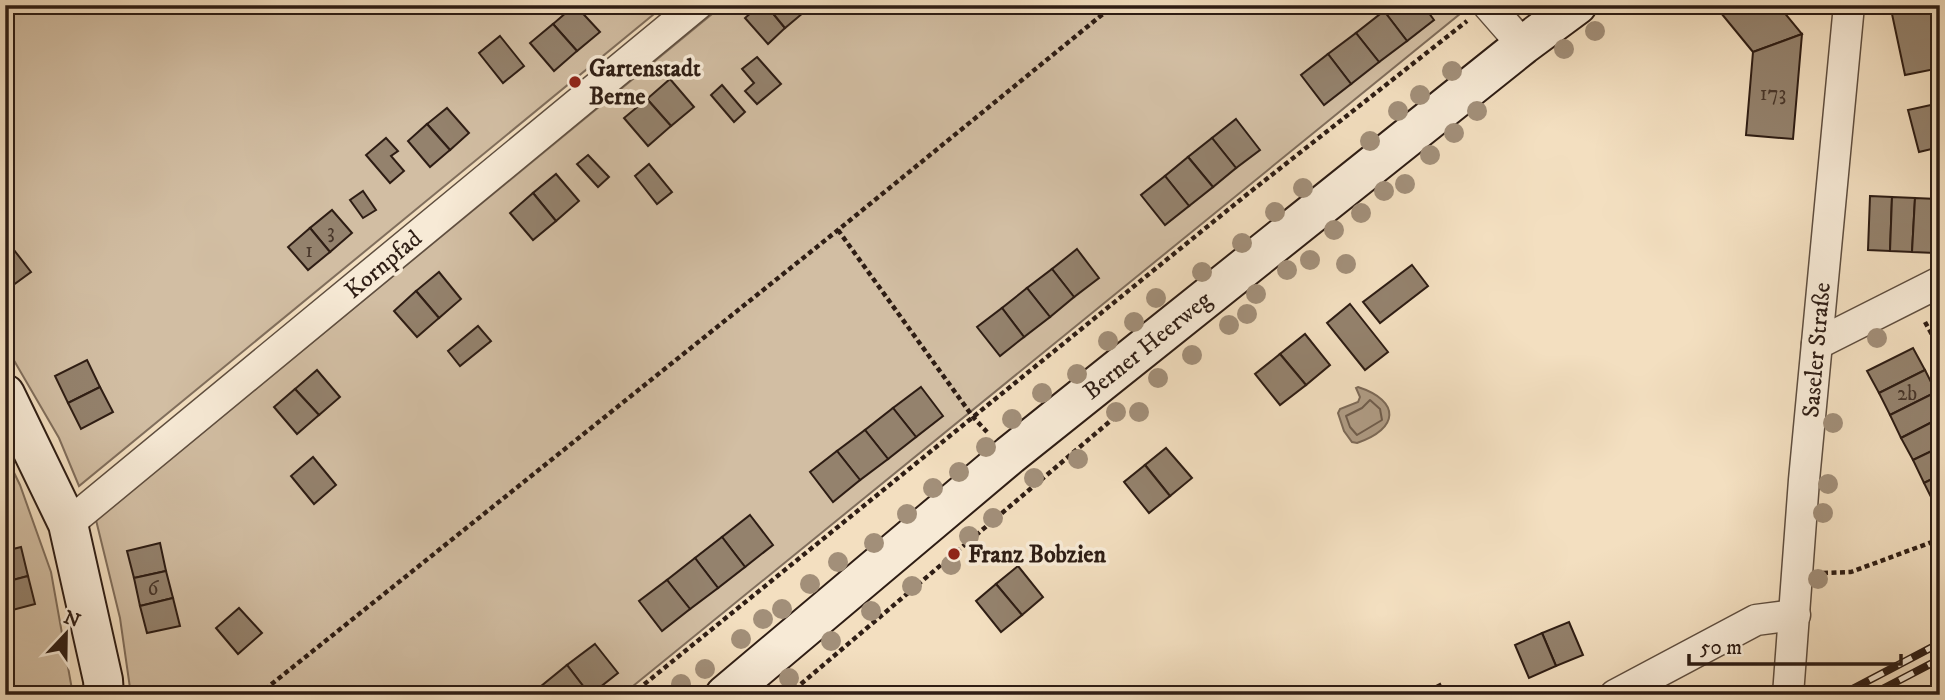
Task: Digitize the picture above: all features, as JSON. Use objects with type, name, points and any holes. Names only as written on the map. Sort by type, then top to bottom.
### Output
[{"type":"main road","name":"Berner Heerweg","points":[[725,695],[1010,455],[1523,45],[1577,5]]},
{"type":"main road","points":[[5,394],[68,523],[104,695]]},
{"type":"street","name":"Kornpfad","points":[[68,523],[697,5]]},
{"type":"street","name":"Saseler Straße","points":[[1788,695],[1816,344],[1849,5]]},
{"type":"street","points":[[1482,9],[1523,45]]},
{"type":"street","points":[[1816,344],[1940,282]]},
{"type":"street","points":[[1615,695],[1756,621],[1794,629]]},
{"type":"path","points":[[258,695],[1114,5]]},
{"type":"path","points":[[631,695],[1245,196],[1482,9]]},
{"type":"path","points":[[838,230],[973,417],[1010,455]]},
{"type":"path","points":[[1798,573],[1851,572],[1940,540]]},
{"type":"shaded area","points":[[5,5],[665,5],[79,486],[59,438],[5,345]]},
{"type":"shaded area","points":[[723,5],[1463,5],[1466,9],[622,695],[131,695],[120,618],[96,520]]},
{"type":"shaded area","points":[[5,454],[20,485],[51,572],[73,695],[5,695]]},
{"type":"water","points":[[1358,387],[1382,400],[1388,407],[1389,415],[1381,430],[1357,443],[1352,442],[1344,431],[1338,413],[1340,409],[1358,402]]},
{"type":"building","points":[[575,5],[600,32],[577,51],[553,24]]},
{"type":"building","points":[[760,5],[766,5],[785,28],[768,44],[745,18]]},
{"type":"building","points":[[766,5],[796,5],[803,13],[785,28]]},
{"type":"building","points":[[1392,5],[1423,5],[1434,20],[1407,41],[1384,11]]},
{"type":"building","points":[[1729,5],[1778,5],[1802,34],[1753,52],[1721,13]]},
{"type":"building","points":[[1940,5],[1940,68],[1905,75],[1892,14]]},
{"type":"building","points":[[1384,11],[1407,41],[1379,62],[1356,33]]},
{"type":"building","points":[[553,24],[577,51],[554,71],[530,43]]},
{"type":"building","points":[[1356,33],[1379,62],[1351,84],[1328,54]]},
{"type":"building","points":[[1802,34],[1793,139],[1746,135],[1753,52]]},
{"type":"building","points":[[500,36],[524,66],[503,83],[479,53]]},
{"type":"building","points":[[1328,54],[1351,84],[1324,105],[1301,75]]},
{"type":"building","points":[[757,57],[781,84],[757,104],[745,91],[754,83],[742,69]]},
{"type":"building","points":[[670,79],[694,107],[671,126],[647,99]]},
{"type":"building","points":[[722,85],[745,112],[734,122],[711,95]]},
{"type":"building","points":[[647,99],[671,126],[648,146],[624,118]]},
{"type":"building","points":[[1940,103],[1940,147],[1919,152],[1908,110]]},
{"type":"building","points":[[447,108],[469,133],[450,150],[427,124]]},
{"type":"building","points":[[1236,119],[1260,150],[1236,168],[1212,138]]},
{"type":"building","points":[[427,124],[450,150],[430,167],[408,141]]},
{"type":"building","points":[[386,138],[398,151],[391,156],[404,171],[390,183],[366,155]]},
{"type":"building","points":[[1212,138],[1236,168],[1213,187],[1188,157]]},
{"type":"building","points":[[588,155],[609,177],[598,187],[577,164]]},
{"type":"building","points":[[1188,157],[1213,187],[1189,206],[1165,176]]},
{"type":"building","points":[[649,164],[672,192],[657,204],[635,176]]},
{"type":"building","points":[[556,174],[579,201],[556,221],[533,193]]},
{"type":"building","points":[[1165,176],[1189,206],[1165,225],[1141,195]]},
{"type":"building","points":[[363,191],[376,210],[363,218],[350,200]]},
{"type":"building","points":[[533,193],[556,221],[533,240],[510,213]]},
{"type":"building","points":[[1870,196],[1892,197],[1890,251],[1868,250]]},
{"type":"building","points":[[1892,197],[1915,198],[1912,252],[1890,251]]},
{"type":"building","points":[[1915,198],[1937,199],[1935,253],[1912,252]]},
{"type":"building","points":[[332,210],[352,233],[330,252],[310,228]]},
{"type":"building","points":[[310,228],[330,252],[308,270],[288,247]]},
{"type":"building","points":[[5,238],[14,250],[5,257]]},
{"type":"building","points":[[1077,249],[1099,278],[1074,297],[1052,269]]},
{"type":"building","points":[[14,250],[31,272],[5,291],[5,257]]},
{"type":"building","points":[[1412,265],[1428,286],[1380,323],[1363,302]]},
{"type":"building","points":[[1052,269],[1074,297],[1050,317],[1027,288]]},
{"type":"building","points":[[439,272],[461,299],[439,318],[416,291]]},
{"type":"building","points":[[1027,288],[1050,317],[1024,337],[1002,308]]},
{"type":"building","points":[[416,291],[439,318],[417,337],[394,311]]},
{"type":"building","points":[[1350,304],[1388,352],[1365,370],[1327,323]]},
{"type":"building","points":[[1002,308],[1024,337],[1000,356],[977,327]]},
{"type":"building","points":[[478,326],[491,341],[460,366],[448,351]]},
{"type":"building","points":[[1305,334],[1330,365],[1306,385],[1280,354]]},
{"type":"building","points":[[1913,348],[1925,370],[1879,393],[1867,371]]},
{"type":"building","points":[[1280,354],[1306,385],[1280,405],[1255,374]]},
{"type":"building","points":[[87,360],[100,387],[68,403],[55,376]]},
{"type":"building","points":[[317,370],[340,397],[319,415],[295,389]]},
{"type":"building","points":[[1925,370],[1936,392],[1890,415],[1879,393]]},
{"type":"building","points":[[100,387],[113,412],[81,429],[68,403]]},
{"type":"building","points":[[921,387],[943,416],[916,437],[893,408]]},
{"type":"building","points":[[295,389],[319,415],[297,434],[274,407]]},
{"type":"building","points":[[1936,392],[1940,400],[1940,418],[1901,438],[1890,415]]},
{"type":"building","points":[[893,408],[916,437],[888,459],[865,430]]},
{"type":"building","points":[[1940,418],[1940,447],[1913,460],[1901,438]]},
{"type":"building","points":[[865,430],[888,459],[860,480],[837,451]]},
{"type":"building","points":[[1940,447],[1940,475],[1924,483],[1913,460]]},
{"type":"building","points":[[1166,448],[1192,478],[1170,496],[1145,465]]},
{"type":"building","points":[[837,451],[860,480],[833,502],[810,472]]},
{"type":"building","points":[[313,457],[336,485],[314,504],[291,476]]},
{"type":"building","points":[[1145,465],[1170,496],[1149,513],[1124,482]]},
{"type":"building","points":[[1940,475],[1940,503],[1935,505],[1924,483]]},
{"type":"building","points":[[750,515],[773,545],[745,567],[722,537]]},
{"type":"building","points":[[722,537],[745,567],[718,588],[695,558]]},
{"type":"building","points":[[160,543],[166,571],[134,578],[127,551]]},
{"type":"building","points":[[21,547],[28,576],[5,582],[5,551]]},
{"type":"building","points":[[695,558],[718,588],[690,609],[667,580]]},
{"type":"building","points":[[1018,566],[1043,597],[1022,615],[996,584]]},
{"type":"building","points":[[166,571],[173,598],[140,606],[134,578]]},
{"type":"building","points":[[28,576],[35,604],[5,612],[5,582]]},
{"type":"building","points":[[667,580],[690,609],[662,631],[639,601]]},
{"type":"building","points":[[996,584],[1022,615],[1001,632],[976,601]]},
{"type":"building","points":[[173,598],[180,626],[147,633],[140,606]]},
{"type":"building","points":[[239,608],[262,633],[238,654],[216,628]]},
{"type":"building","points":[[1569,622],[1583,655],[1556,666],[1542,633]]},
{"type":"building","points":[[1542,633],[1556,666],[1529,678],[1515,645]]},
{"type":"building","points":[[595,644],[618,673],[590,695],[567,665]]},
{"type":"building","points":[[567,665],[590,695],[546,695],[540,687]]},
{"type":"building","points":[[1440,684],[1445,695],[1419,695]]},
{"type":"building","points":[[540,687],[546,695],[529,695]]},
{"type":"railway","points":[[1841,695],[1940,643]]},
{"type":"railway","points":[[1871,695],[1940,659]]},
{"type":"place","name":"Gartenstadt Berne","points":[[575,82]]},
{"type":"place","name":"Franz Bobzien","points":[[954,554]]}]
